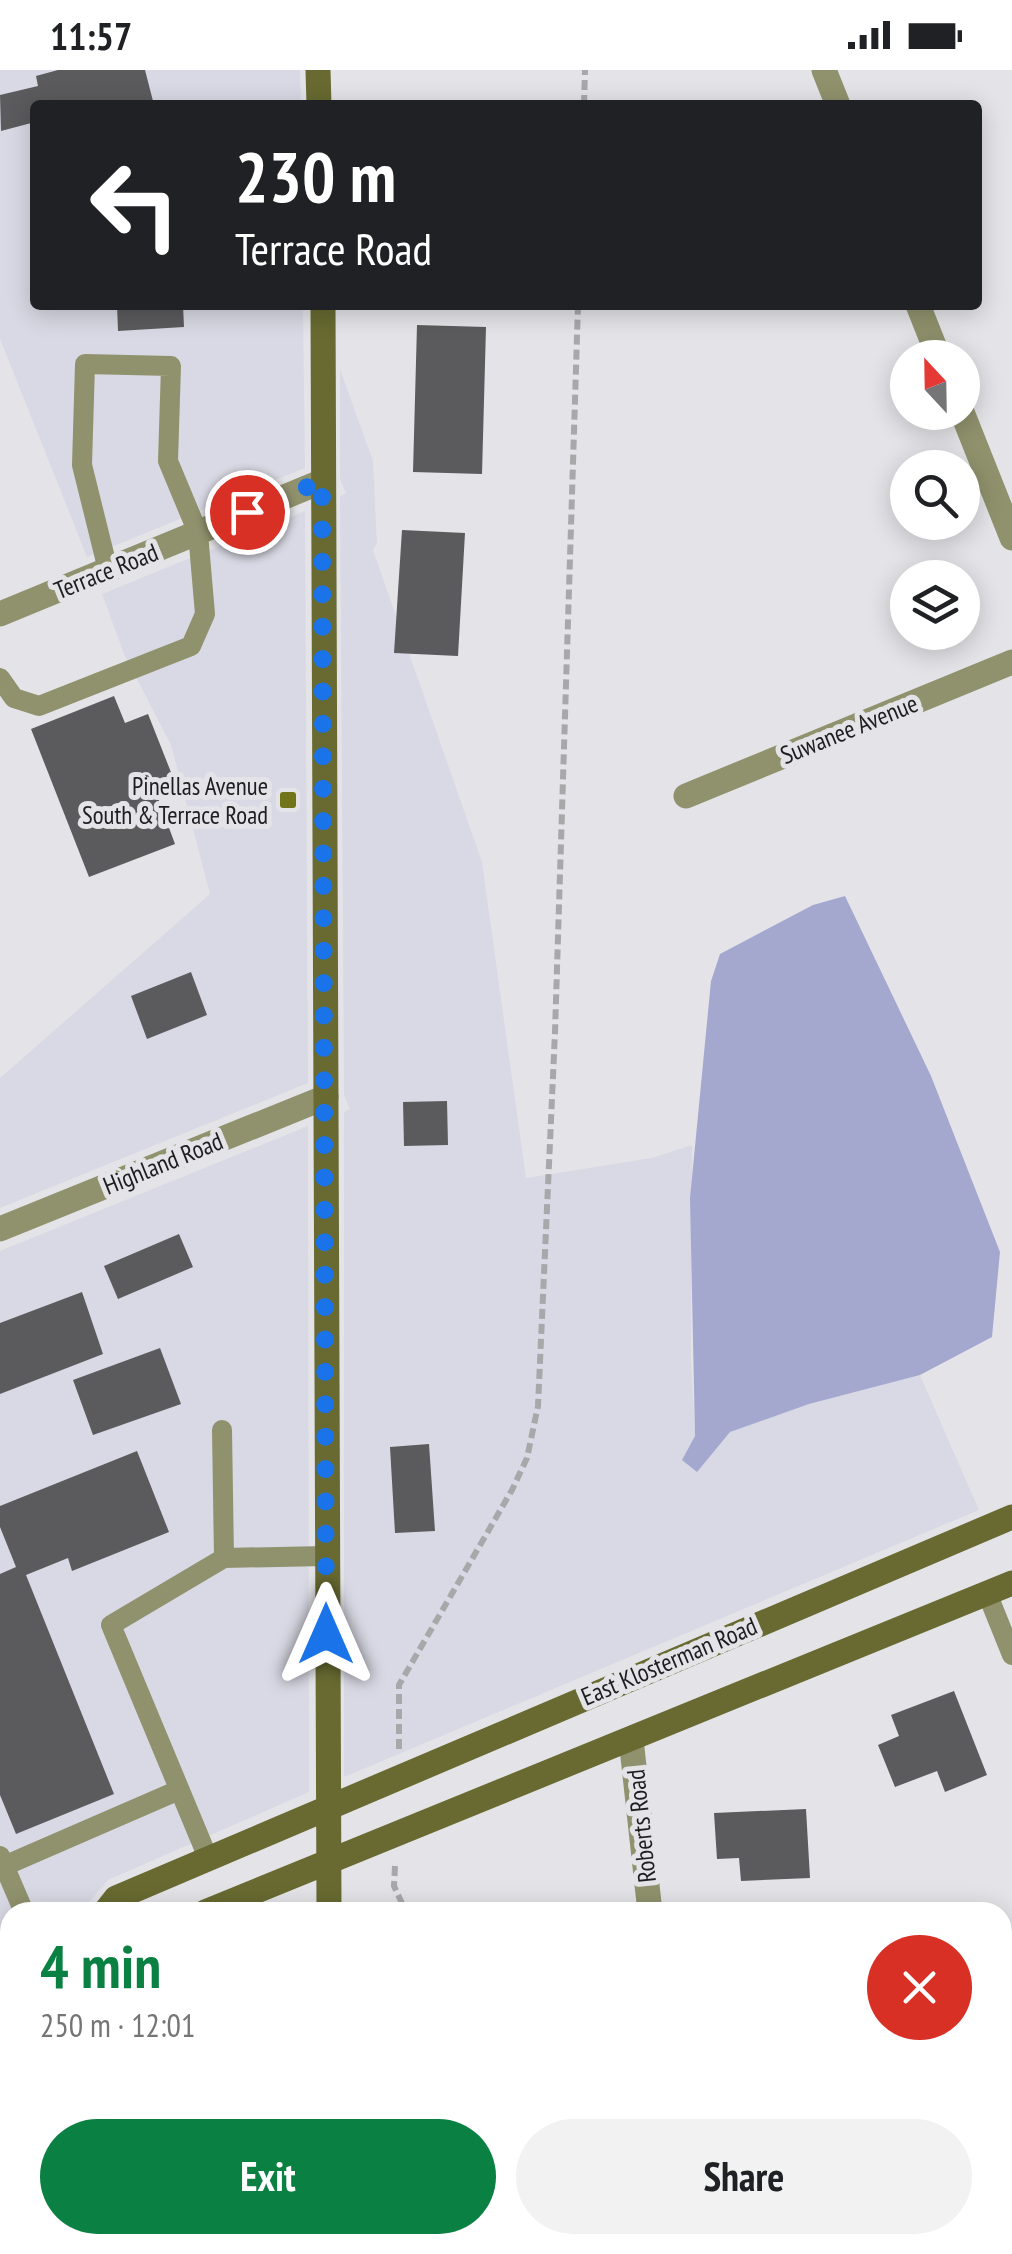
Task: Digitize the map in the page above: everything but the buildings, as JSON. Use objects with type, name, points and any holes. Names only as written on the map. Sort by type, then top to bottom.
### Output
[{"type":"main road","points":[[317,100],[318,70]]},
{"type":"main road","points":[[323,310],[329,1902]]},
{"type":"main road","name":"East Klosterman Road","points":[[113,1902],[326,1806],[1012,1517]]},
{"type":"main road","points":[[229,1902],[1012,1583]]},
{"type":"street","points":[[824,70],[836,100]]},
{"type":"street","points":[[920,310],[933,340]]},
{"type":"street","points":[[969,430],[1012,538]]},
{"type":"street","name":"Terrace Road","points":[[0,614],[322,481]]},
{"type":"street","name":"Suwanee Avenue","points":[[686,796],[1012,662]]},
{"type":"street","name":"Highland Road","points":[[0,1229],[326,1098]]},
{"type":"street","name":"Roberts Road","points":[[631,1739],[649,1902]]},
{"type":"lane","points":[[0,678],[14,698],[38,706],[191,646],[205,614],[198,533],[168,461],[171,366],[85,364],[82,466],[108,570]]},
{"type":"lane","points":[[222,1430],[224,1558]]},
{"type":"lane","points":[[208,1858],[111,1625],[224,1558],[326,1556]]},
{"type":"lane","points":[[987,1593],[1012,1655]]},
{"type":"lane","points":[[20,1902],[2,1861],[179,1790]]},
{"type":"path","points":[[584,100],[585,70]]},
{"type":"path","points":[[399,1685],[512,1490],[526,1458],[538,1406],[555,1032],[578,310]]},
{"type":"shaded area","points":[[0,70],[300,70],[301,100],[30,100],[30,310],[303,310],[305,468],[87,557],[0,339]]},
{"type":"shaded area","points":[[340,369],[373,461],[377,544],[373,550],[482,862],[526,1178],[652,1158],[692,1145],[691,1359],[697,1471],[729,1432],[809,1404],[920,1375],[979,1510],[344,1777],[344,1112],[350,1109],[344,1095],[340,496],[346,493],[340,479]]},
{"type":"shaded area","points":[[305,511],[308,1083],[0,1208],[0,1078],[210,894],[171,745],[124,654],[102,594]]},
{"type":"shaded area","points":[[845,896],[931,1076],[1000,1252],[992,1337],[920,1375],[809,1404],[730,1432],[697,1472],[682,1460],[695,1436],[690,1198],[711,981],[720,954],[813,905]]},
{"type":"shaded area","points":[[308,1126],[309,1792],[108,1880],[89,1902],[0,1902],[0,1251]]},
{"type":"place","name":"Pinellas Avenue South & Terrace Road","points":[[288,800]]},
{"type":"route","points":[[247,512],[322,481],[326,1634]]}]
